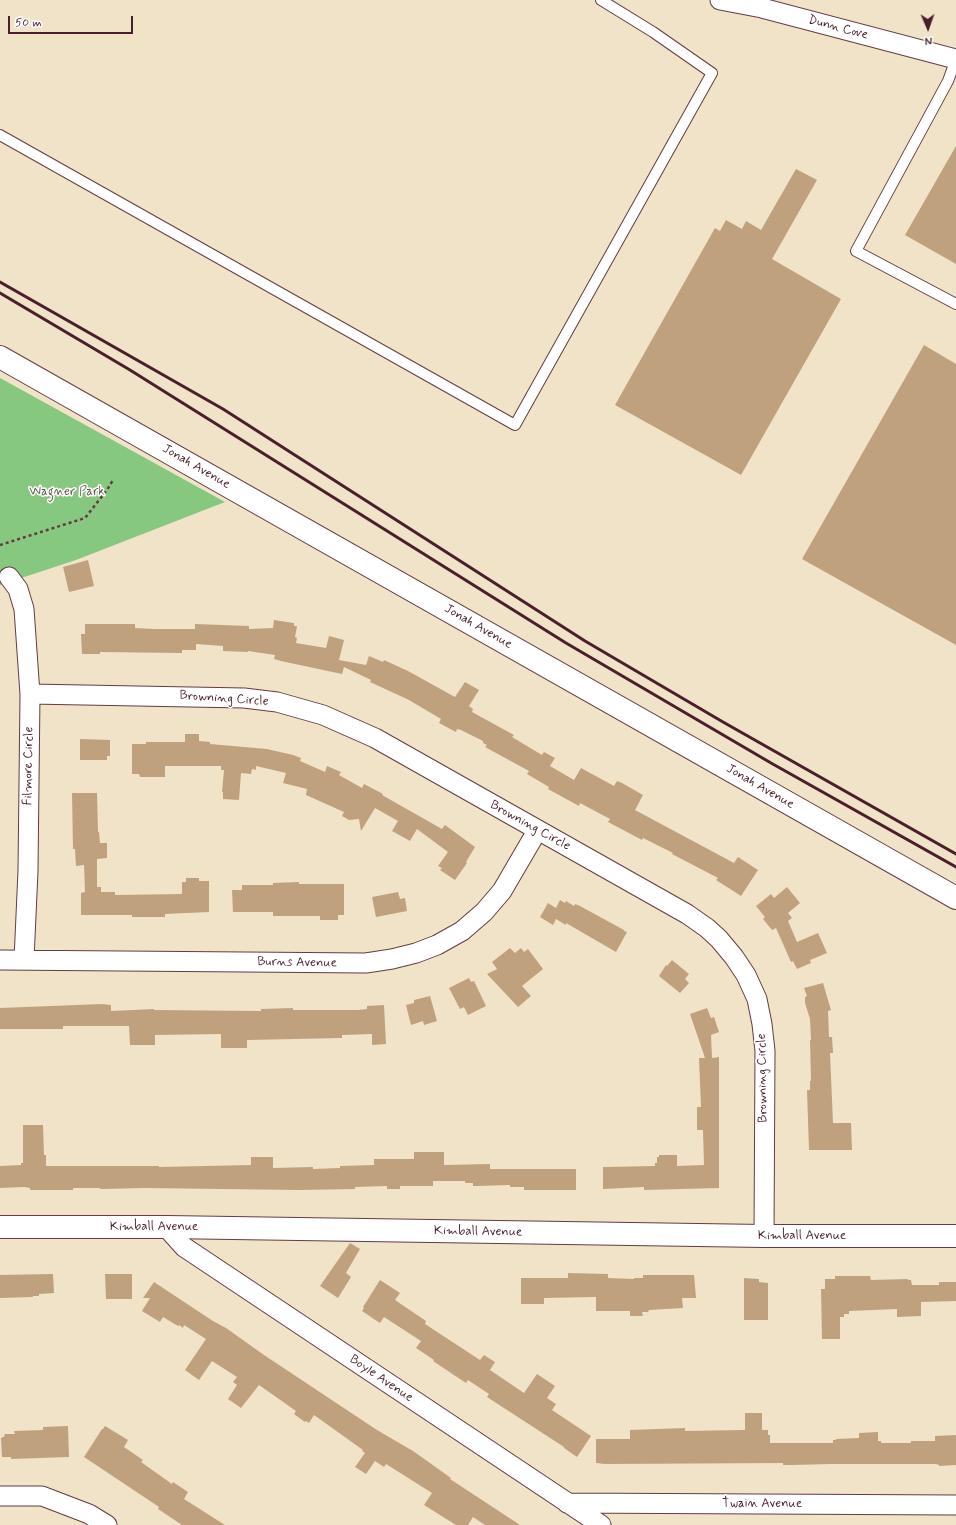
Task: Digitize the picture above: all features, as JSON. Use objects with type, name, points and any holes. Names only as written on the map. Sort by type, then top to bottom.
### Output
[{"type":"street","name":"Dunn Cove","points":[[720,0],[762,8],[956,59]]},
{"type":"street","name":"Jonah Avenue","points":[[0,356],[956,898]]},
{"type":"street","name":"Filmore Circle","points":[[9,577],[18,589],[24,609],[30,694],[28,871],[24,960]]},
{"type":"street","name":"Browning Circle","points":[[30,694],[244,698],[277,702],[330,718],[375,738],[537,831],[687,914],[720,940],[746,975],[757,999],[765,1051],[764,1236]]},
{"type":"street","name":"Burns Avenue","points":[[0,960],[366,963],[392,959],[416,953],[437,945],[462,931],[484,912],[502,891],[537,831]]},
{"type":"street","name":"Kimball Avenue","points":[[0,1227],[166,1227],[764,1236],[956,1236]]},
{"type":"street","name":"Boyle Avenue","points":[[166,1227],[184,1247],[601,1525]]},
{"type":"street","points":[[0,1496],[42,1496],[89,1514],[107,1525]]},
{"type":"street","name":"Twain Avenue","points":[[567,1503],[956,1506]]},
{"type":"lane","points":[[0,134],[515,425],[712,73],[653,32],[601,0]]},
{"type":"lane","points":[[956,59],[948,81],[856,251],[956,304]]},
{"type":"path","points":[[0,545],[85,518],[108,490],[113,480]]},
{"type":"green space","name":"Wagner Park","points":[[0,378],[225,502],[76,560],[0,585]]},
{"type":"building","points":[[956,146],[956,264],[905,235]]},
{"type":"building","points":[[796,169],[817,180],[772,259],[841,299],[741,475],[615,405],[715,228],[720,231],[726,220],[742,229],[746,221],[761,230]]},
{"type":"building","points":[[924,345],[956,364],[956,645],[802,559]]},
{"type":"building","points":[[88,560],[94,586],[69,592],[63,567]]},
{"type":"building","points":[[274,620],[294,623],[294,626],[297,626],[295,637],[297,638],[296,643],[326,648],[329,636],[344,640],[339,660],[366,665],[369,656],[383,662],[384,660],[408,671],[455,697],[465,682],[479,690],[469,706],[473,709],[472,712],[514,735],[512,737],[542,755],[544,752],[555,758],[550,766],[574,780],[581,768],[614,786],[617,781],[622,783],[643,795],[635,810],[734,863],[738,857],[758,870],[741,896],[716,880],[718,878],[672,854],[673,853],[643,838],[642,840],[608,822],[610,819],[580,803],[579,806],[548,789],[549,787],[527,774],[529,771],[485,747],[487,745],[483,743],[483,741],[461,730],[457,729],[456,732],[439,723],[441,719],[409,700],[370,682],[371,680],[344,667],[342,674],[281,661],[274,659],[275,655],[248,651],[223,651],[223,646],[196,644],[196,650],[182,650],[182,653],[100,652],[100,654],[82,654],[81,634],[85,634],[85,624],[135,624],[135,628],[195,629],[195,624],[249,626],[249,629],[273,628]]},
{"type":"building","points":[[185,734],[199,734],[199,741],[210,742],[210,744],[267,749],[293,755],[301,758],[300,761],[325,772],[327,766],[341,772],[339,775],[362,788],[364,784],[442,829],[445,825],[475,847],[466,862],[467,863],[455,880],[440,870],[442,868],[438,866],[448,852],[417,829],[410,841],[392,831],[398,821],[375,808],[361,831],[359,819],[349,820],[342,816],[344,812],[306,795],[307,789],[283,783],[286,773],[256,766],[256,770],[252,769],[251,774],[241,773],[239,800],[223,799],[222,792],[224,770],[221,770],[221,766],[165,766],[165,777],[140,777],[139,774],[132,774],[132,744],[146,744],[146,742],[185,742]]},
{"type":"building","points":[[80,739],[110,740],[110,756],[107,756],[107,760],[80,760]]},
{"type":"building","points":[[72,793],[97,793],[98,832],[100,843],[107,843],[107,858],[97,859],[97,887],[101,887],[101,892],[115,892],[115,895],[182,894],[182,882],[186,882],[186,878],[199,878],[199,881],[209,881],[209,912],[165,914],[165,917],[132,917],[132,915],[81,915],[81,893],[85,892],[84,865],[76,866],[75,849],[73,849]]},
{"type":"building","points":[[299,882],[299,884],[344,884],[344,915],[338,915],[338,920],[320,920],[320,916],[273,916],[273,912],[233,912],[232,890],[242,890],[242,885],[273,885],[273,883]]},
{"type":"building","points":[[787,887],[800,903],[788,913],[792,918],[788,921],[797,942],[818,933],[827,953],[810,960],[811,963],[797,969],[793,961],[791,962],[776,928],[772,930],[763,919],[765,917],[756,906],[771,894],[774,898]]},
{"type":"building","points":[[398,892],[400,899],[405,898],[407,911],[376,917],[372,897]]},
{"type":"building","points":[[560,900],[565,903],[566,901],[574,906],[575,904],[580,906],[627,932],[616,952],[566,923],[566,925],[556,919],[553,925],[540,917],[548,903],[556,908]]},
{"type":"building","points":[[510,948],[515,953],[521,948],[524,952],[528,949],[543,969],[522,986],[531,996],[518,1007],[487,974],[497,969],[492,962]]},
{"type":"building","points":[[672,960],[689,974],[685,979],[689,983],[680,993],[659,976],[666,965],[667,966]]},
{"type":"building","points":[[469,978],[471,982],[474,981],[486,1006],[468,1015],[464,1007],[460,1009],[449,988]]},
{"type":"building","points":[[823,983],[831,1010],[828,1011],[829,1037],[832,1037],[833,1053],[830,1053],[833,1123],[851,1123],[852,1150],[809,1150],[807,1090],[810,1090],[811,1081],[811,1040],[810,1019],[805,1003],[805,997],[807,996],[804,988]]},
{"type":"building","points":[[430,996],[437,1021],[424,1025],[423,1021],[411,1025],[406,1005],[414,1003],[414,1000]]},
{"type":"building","points":[[102,1004],[111,1005],[111,1011],[154,1009],[261,1011],[261,1009],[293,1008],[293,1010],[358,1010],[367,1009],[367,1006],[384,1005],[386,1044],[372,1045],[372,1034],[342,1035],[342,1038],[247,1040],[247,1048],[221,1048],[221,1034],[155,1035],[155,1045],[130,1045],[129,1026],[63,1026],[63,1029],[0,1029],[0,1008]]},
{"type":"building","points":[[707,1008],[711,1018],[714,1017],[719,1032],[711,1035],[712,1058],[719,1057],[719,1188],[644,1190],[644,1187],[603,1189],[603,1167],[655,1166],[659,1155],[677,1155],[677,1166],[704,1165],[703,1130],[697,1130],[697,1107],[701,1107],[699,1058],[705,1058],[690,1014]]},
{"type":"building","points":[[23,1125],[43,1125],[46,1166],[159,1167],[251,1165],[251,1157],[273,1157],[273,1168],[313,1167],[313,1169],[340,1168],[340,1166],[374,1165],[374,1159],[414,1159],[414,1152],[444,1152],[444,1165],[490,1164],[490,1169],[576,1169],[576,1190],[524,1190],[524,1187],[510,1187],[510,1185],[473,1186],[473,1183],[465,1183],[465,1181],[433,1181],[433,1186],[400,1186],[400,1189],[387,1189],[387,1186],[355,1187],[355,1189],[299,1190],[73,1188],[73,1190],[30,1190],[30,1188],[24,1187],[0,1188],[0,1166],[21,1165],[21,1163],[23,1163]]},
{"type":"building","points":[[350,1243],[360,1249],[346,1273],[351,1277],[338,1298],[320,1286]]},
{"type":"building","points":[[568,1273],[608,1274],[608,1278],[634,1279],[643,1278],[643,1275],[694,1275],[696,1298],[682,1298],[683,1308],[649,1310],[648,1312],[642,1312],[643,1316],[630,1316],[630,1311],[596,1311],[596,1297],[544,1298],[544,1304],[521,1304],[521,1278],[568,1278]]},
{"type":"building","points":[[53,1274],[54,1293],[39,1294],[39,1296],[33,1297],[0,1298],[0,1275]]},
{"type":"building","points":[[105,1274],[132,1274],[132,1299],[106,1299]]},
{"type":"building","points":[[835,1276],[870,1276],[871,1280],[908,1279],[911,1280],[912,1285],[939,1285],[939,1282],[956,1282],[956,1301],[921,1302],[921,1316],[897,1317],[897,1309],[849,1311],[849,1314],[844,1314],[844,1317],[840,1317],[840,1339],[822,1339],[821,1289],[825,1289],[825,1279],[835,1279]]},
{"type":"building","points":[[744,1278],[759,1279],[759,1282],[768,1283],[768,1320],[744,1320]]},
{"type":"building","points":[[380,1280],[400,1293],[395,1300],[426,1321],[425,1324],[480,1360],[484,1355],[495,1362],[490,1370],[524,1393],[537,1374],[555,1386],[547,1398],[556,1404],[552,1410],[591,1436],[577,1457],[487,1397],[489,1394],[468,1380],[466,1383],[433,1361],[434,1360],[416,1348],[421,1341],[384,1317],[380,1323],[362,1311]]},
{"type":"building","points":[[154,1282],[226,1328],[377,1430],[413,1451],[451,1478],[450,1479],[520,1525],[485,1525],[473,1517],[468,1525],[456,1525],[424,1505],[432,1493],[386,1464],[384,1467],[375,1461],[366,1474],[355,1467],[365,1453],[362,1451],[363,1450],[314,1415],[309,1423],[306,1421],[305,1422],[294,1414],[296,1411],[259,1385],[241,1408],[228,1399],[237,1385],[233,1382],[237,1377],[212,1361],[199,1380],[185,1370],[206,1339],[184,1325],[183,1328],[163,1317],[160,1322],[142,1311],[150,1298],[143,1298]]},
{"type":"building","points":[[745,1413],[762,1413],[762,1430],[768,1430],[768,1435],[770,1435],[770,1443],[833,1443],[833,1440],[836,1439],[859,1438],[859,1433],[878,1432],[878,1441],[881,1441],[881,1443],[935,1441],[935,1436],[956,1435],[956,1465],[596,1463],[596,1439],[630,1439],[630,1430],[685,1428],[685,1431],[745,1430]]},
{"type":"building","points":[[68,1426],[69,1457],[11,1459],[11,1457],[2,1457],[1,1438],[5,1436],[4,1434],[15,1434],[14,1431],[43,1430],[43,1427]]},
{"type":"building","points":[[105,1426],[128,1440],[124,1447],[143,1460],[141,1462],[172,1484],[173,1482],[188,1492],[184,1499],[225,1525],[182,1525],[158,1509],[159,1507],[84,1457]]},
{"type":"railway","points":[[0,282],[223,409],[585,641],[723,722],[956,854]]},
{"type":"railway","points":[[0,293],[130,370],[566,643],[771,763],[956,867]]}]
